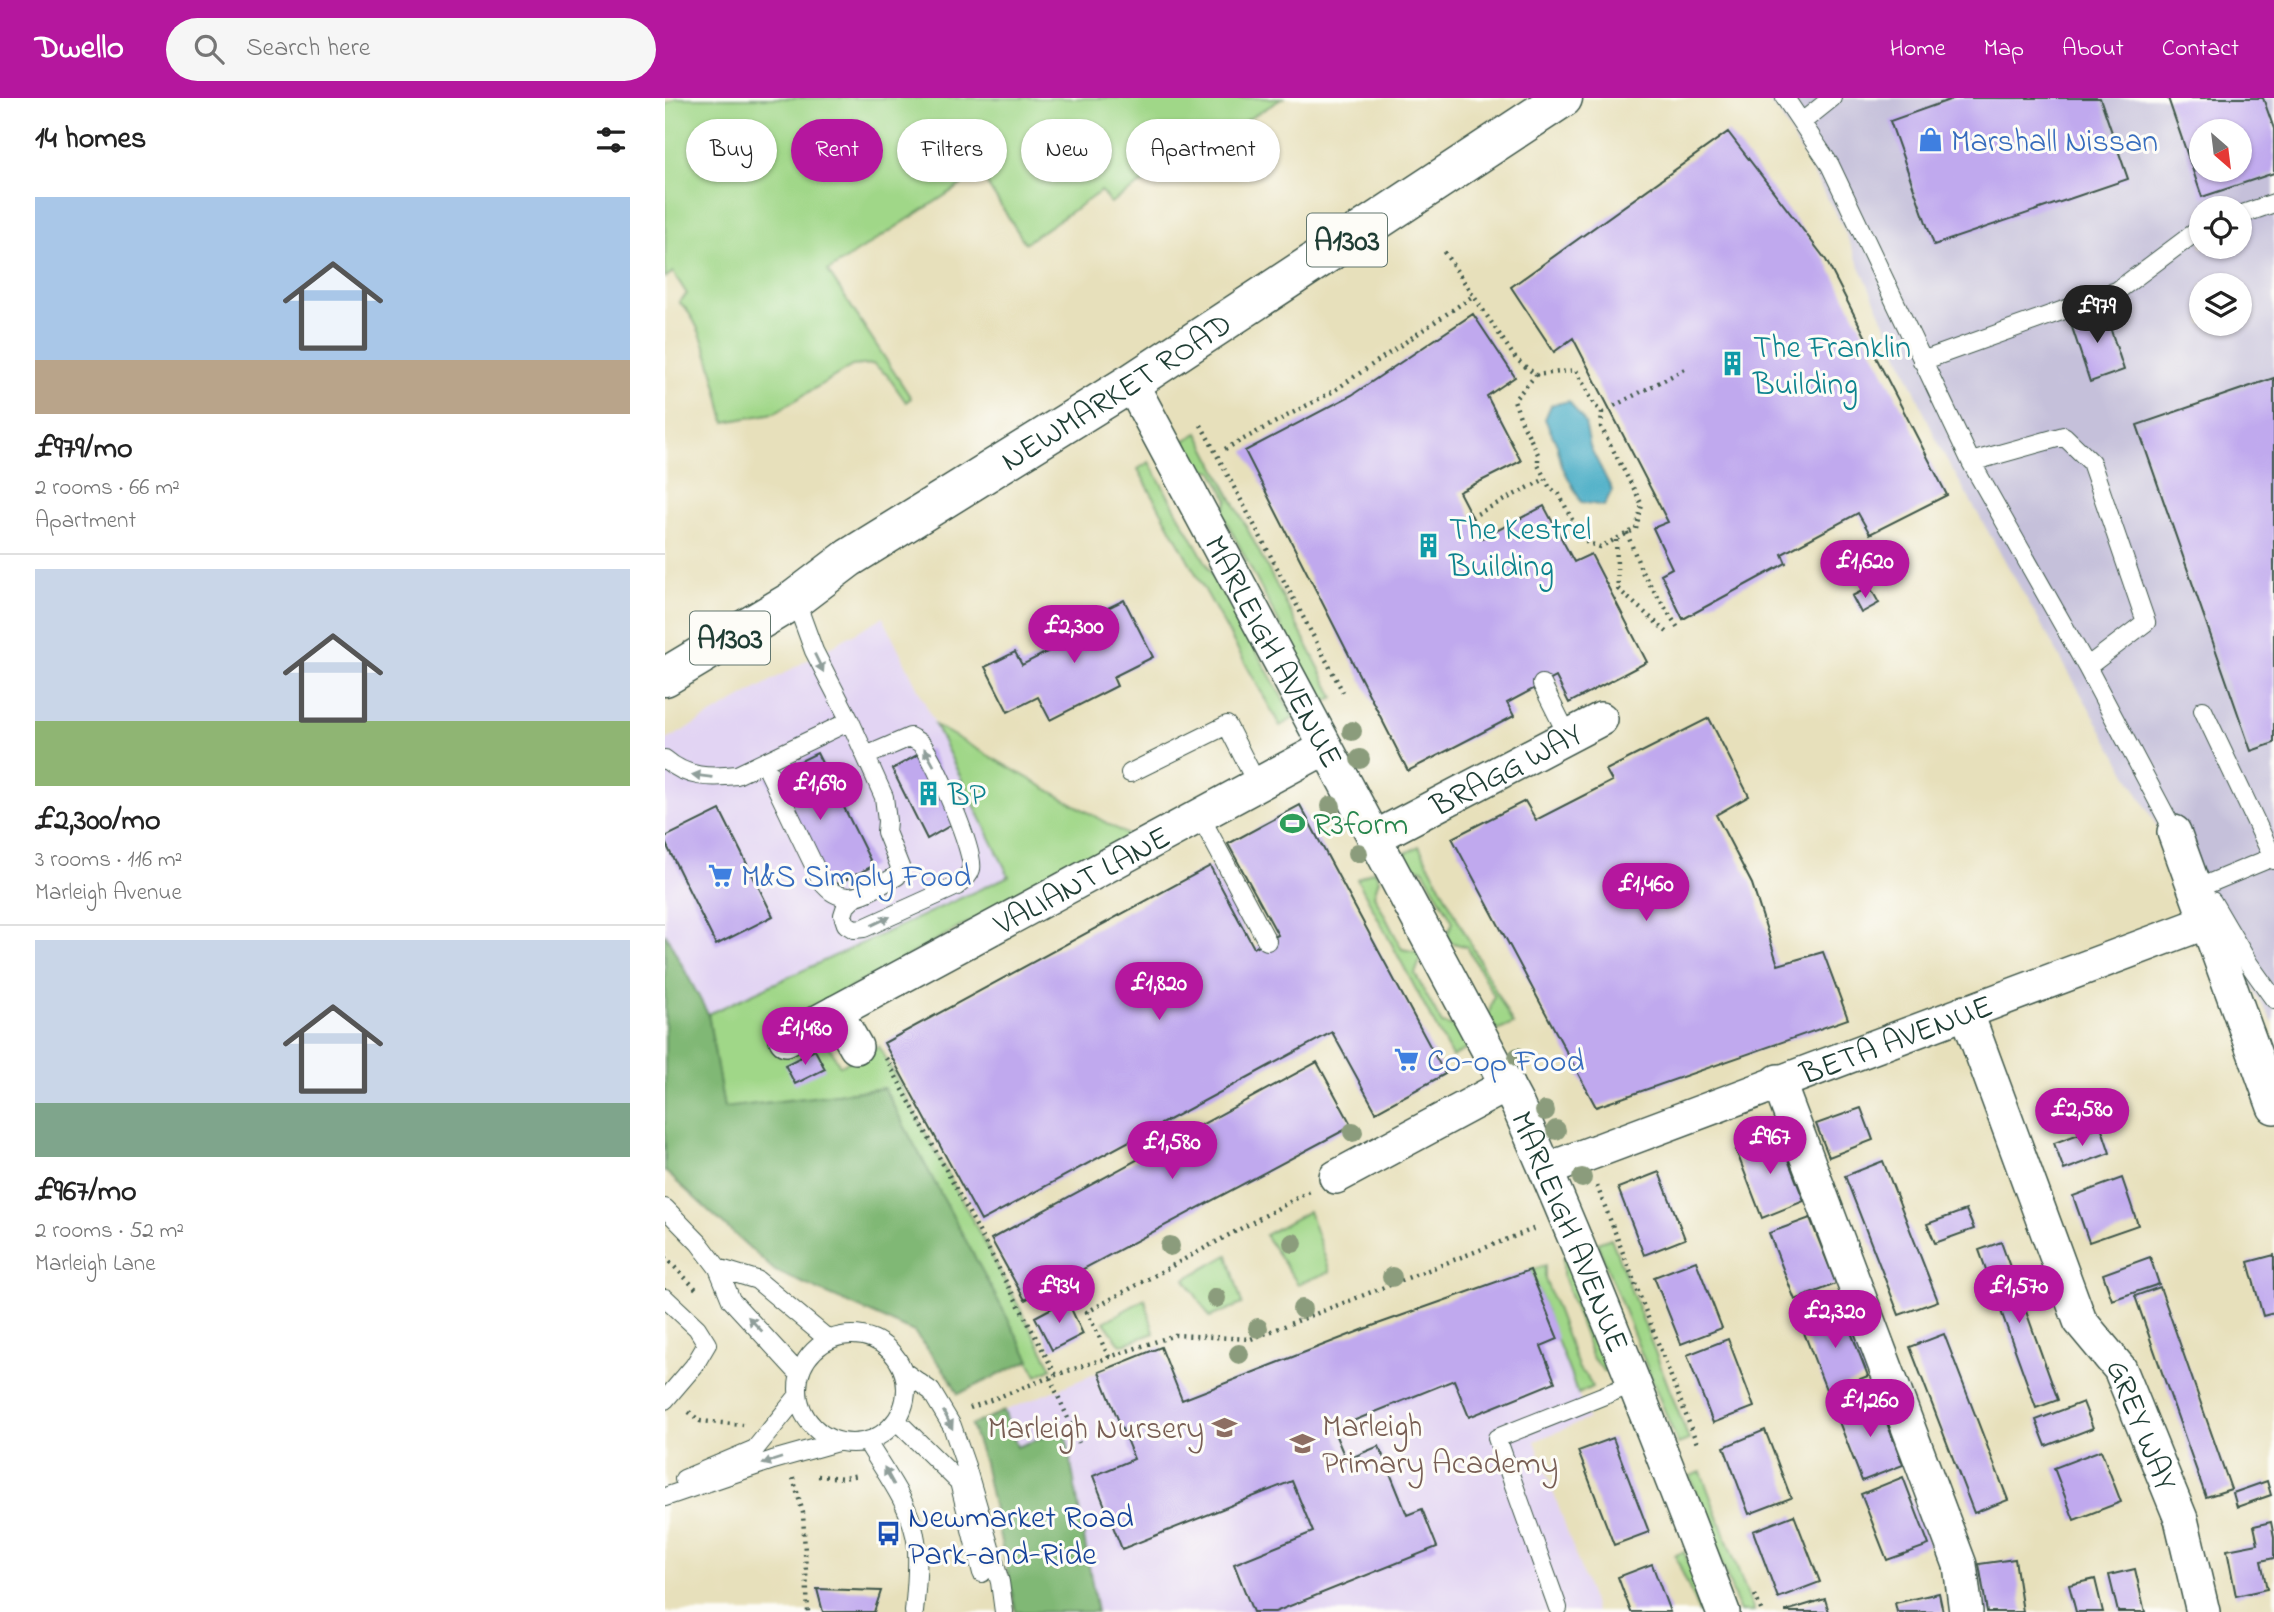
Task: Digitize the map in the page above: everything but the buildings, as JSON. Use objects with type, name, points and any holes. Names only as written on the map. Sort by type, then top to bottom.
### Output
[{"type":"main road","name":"NEWMARKET ROAD","points":[[665,677],[796,599],[849,558],[1131,383],[1563,98]]},
{"type":"street","name":"MARLEIGH AVENUE","points":[[1131,383],[1507,1085],[1566,1214],[1635,1383],[1723,1612]]},
{"type":"street","name":"BRAGG WAY","points":[[1374,838],[1601,719]]},
{"type":"street","name":"VALIANT LANE","points":[[786,1039],[1325,748]]},
{"type":"street","points":[[2174,832],[2274,1107]]},
{"type":"street","name":"BETA AVENUE","points":[[1546,1170],[2207,922]]},
{"type":"street","name":"GREY WAY","points":[[1966,1011],[2080,1321],[2120,1369],[2182,1520],[2203,1612]]},
{"type":"street","points":[[836,1012],[870,1051]]},
{"type":"street","points":[[1778,1081],[1960,1565],[1966,1612]]},
{"type":"street","points":[[1336,1177],[1507,1085]]},
{"type":"lane","points":[[1785,98],[1830,165],[1971,463],[2087,667],[2203,886],[2249,964],[2274,999]]},
{"type":"lane","points":[[1803,122],[1832,98]]},
{"type":"lane","points":[[2252,211],[2274,203]]},
{"type":"lane","points":[[1923,361],[2117,291],[2189,237]]},
{"type":"lane","points":[[1971,463],[2064,436],[2091,462],[2146,622],[2087,667]]},
{"type":"lane","points":[[796,599],[814,652],[851,721],[866,756],[884,797],[886,832],[900,867],[897,876],[854,898],[846,906],[843,915],[846,925],[854,929],[864,928],[957,886],[972,869],[972,859],[959,821],[922,744],[910,737],[866,756]]},
{"type":"lane","points":[[1542,684],[1568,736]]},
{"type":"lane","points":[[2203,710],[2273,859],[2203,886]]},
{"type":"lane","points":[[665,759],[693,776],[718,778],[737,775],[851,721]]},
{"type":"lane","points":[[1130,773],[1227,725],[1258,784]]},
{"type":"lane","points":[[765,764],[822,882],[830,893],[842,898],[854,898]]},
{"type":"lane","points":[[1200,816],[1267,941]]},
{"type":"lane","points":[[665,1208],[699,1242],[718,1268],[731,1300],[800,1375]]},
{"type":"lane","points":[[718,1268],[757,1280],[829,1340]]},
{"type":"lane","points":[[665,1297],[697,1328],[707,1344],[694,1366],[666,1398]]},
{"type":"lane","points":[[847,1335],[865,1336],[881,1343],[895,1355],[903,1370],[907,1387],[905,1405],[897,1421],[884,1434],[867,1442],[837,1442],[811,1425],[803,1412],[798,1396],[800,1375],[806,1361],[816,1349],[829,1340],[847,1335]]},
{"type":"lane","points":[[903,1370],[931,1391],[952,1426],[1000,1581],[1004,1612]]},
{"type":"lane","points":[[1558,1608],[1497,1438],[1635,1383]]},
{"type":"lane","points":[[665,1487],[755,1450],[768,1429],[798,1396]]},
{"type":"lane","points":[[897,1421],[959,1482],[982,1573]]},
{"type":"lane","points":[[665,1497],[782,1457],[837,1442]]},
{"type":"lane","points":[[867,1442],[885,1468],[916,1536],[914,1612]]},
{"type":"path","points":[[1444,252],[1516,359],[1536,375]]},
{"type":"path","points":[[1225,449],[1332,392],[1473,296]]},
{"type":"path","points":[[1608,409],[1685,369]]},
{"type":"path","points":[[1576,370],[1595,405],[1602,412],[1601,427],[1642,505],[1636,529],[1600,547],[1583,541],[1559,494],[1550,488],[1538,465],[1538,454],[1514,400],[1536,375],[1576,370]]},
{"type":"path","points":[[1201,425],[1343,692]]},
{"type":"path","points":[[1471,517],[1545,479]]},
{"type":"path","points":[[1627,533],[1642,572],[1678,628]]},
{"type":"path","points":[[1616,540],[1618,589],[1668,633]]},
{"type":"path","points":[[870,1051],[1053,1376],[1079,1443]]},
{"type":"path","points":[[1109,1357],[1087,1312],[1336,1177]]},
{"type":"path","points":[[1595,1179],[1699,1450]]},
{"type":"path","points":[[976,1406],[1053,1376],[1175,1335],[1251,1339],[1531,1230],[1602,1198]]},
{"type":"path","points":[[666,1398],[700,1421],[768,1429]]},
{"type":"path","points":[[782,1457],[792,1474],[803,1513],[808,1612]]},
{"type":"path","points":[[1752,1587],[1762,1612]]},
{"type":"shaded area","points":[[1764,98],[2274,98],[2274,1024],[2202,905],[1939,446],[1840,221],[1779,113]]},
{"type":"shaded area","name":"BP","points":[[883,617],[1009,876],[708,1014],[665,933],[665,741]]},
{"type":"shaded area","name":"Marleigh Primary Academy","points":[[1530,1270],[1588,1419],[1535,1441],[1596,1612],[1097,1612],[1065,1430],[1017,1447],[1004,1411],[1161,1347],[1183,1400],[1375,1325]]},
{"type":"green space","points":[[676,98],[1283,98],[1248,119],[1126,119],[1126,182],[1145,182],[1110,203],[1101,191],[1025,243],[986,182],[1007,182],[1007,119],[897,119],[897,182],[966,182],[828,271],[911,398],[906,402],[887,375],[873,364],[852,366],[774,413],[725,422],[703,340],[688,312],[679,302],[687,294],[673,272],[665,278],[665,105]]},
{"type":"green space","points":[[1198,433],[1334,697],[1321,704],[1222,513],[1228,500],[1213,471],[1197,468],[1184,441]]},
{"type":"green space","points":[[1149,462],[1294,718],[1280,726],[1138,469]]},
{"type":"green space","points":[[935,725],[1131,837],[1018,895],[769,1033],[782,1055],[823,1035],[840,1066],[879,1046],[1052,1368],[1037,1376],[884,1088],[724,1109],[708,1014],[1009,876]]},
{"type":"green space","points":[[1419,846],[1513,1024],[1497,1031],[1488,1016],[1494,996],[1467,947],[1450,942],[1447,935],[1453,922],[1423,869],[1409,865],[1404,854]]},
{"type":"green space","points":[[1374,870],[1379,879],[1374,895],[1402,949],[1417,952],[1421,958],[1415,974],[1442,1024],[1459,1028],[1470,1047],[1452,1057],[1357,879]]},
{"type":"green space","points":[[665,933],[708,1014],[724,1108],[884,1088],[1030,1360],[958,1394],[950,1378],[914,1332],[775,1271],[665,1171]]},
{"type":"green space","points":[[1309,1211],[1330,1272],[1298,1284],[1265,1235]]},
{"type":"green space","points":[[1611,1238],[1689,1440],[1678,1444],[1597,1243]]},
{"type":"green space","points":[[1228,1255],[1242,1304],[1210,1317],[1185,1279]]},
{"type":"green space","points":[[1568,1256],[1610,1369],[1604,1371],[1593,1359],[1563,1276],[1563,1258]]},
{"type":"green space","points":[[1545,1266],[1545,1279],[1579,1369],[1587,1376],[1592,1387],[1578,1394],[1530,1270]]},
{"type":"green space","points":[[1145,1299],[1154,1333],[1121,1345],[1104,1322]]},
{"type":"green space","points":[[1004,1411],[1017,1447],[1065,1429],[1097,1612],[1016,1612],[984,1463],[971,1425]]},
{"type":"green space","points":[[1701,1472],[1754,1612],[1740,1612],[1690,1476]]},
{"type":"green space","points":[[1684,1552],[1710,1612],[1699,1612],[1675,1555]]},
{"type":"water","points":[[1569,401],[1585,423],[1590,447],[1612,490],[1604,506],[1581,502],[1562,466],[1557,445],[1545,419],[1551,405]]},
{"type":"place","name":"Marshall Nissan","points":[[1931,140]]},
{"type":"place","name":"The Franklin Building","points":[[1733,364]]},
{"type":"place","name":"The Kestrel Building","points":[[1429,546]]},
{"type":"place","name":"BP","points":[[928,794]]},
{"type":"place","name":"R3form","points":[[1293,823]]},
{"type":"place","name":"M&S Simply Food","points":[[721,875]]},
{"type":"place","name":"Co-op Food","points":[[1407,1060]]},
{"type":"place","name":"Marleigh Nursery","points":[[1224,1427]]},
{"type":"place","name":"Marleigh Primary Academy","points":[[1302,1443]]},
{"type":"place","name":"Newmarket Road Park-and-Ride","points":[[888,1534]]}]
